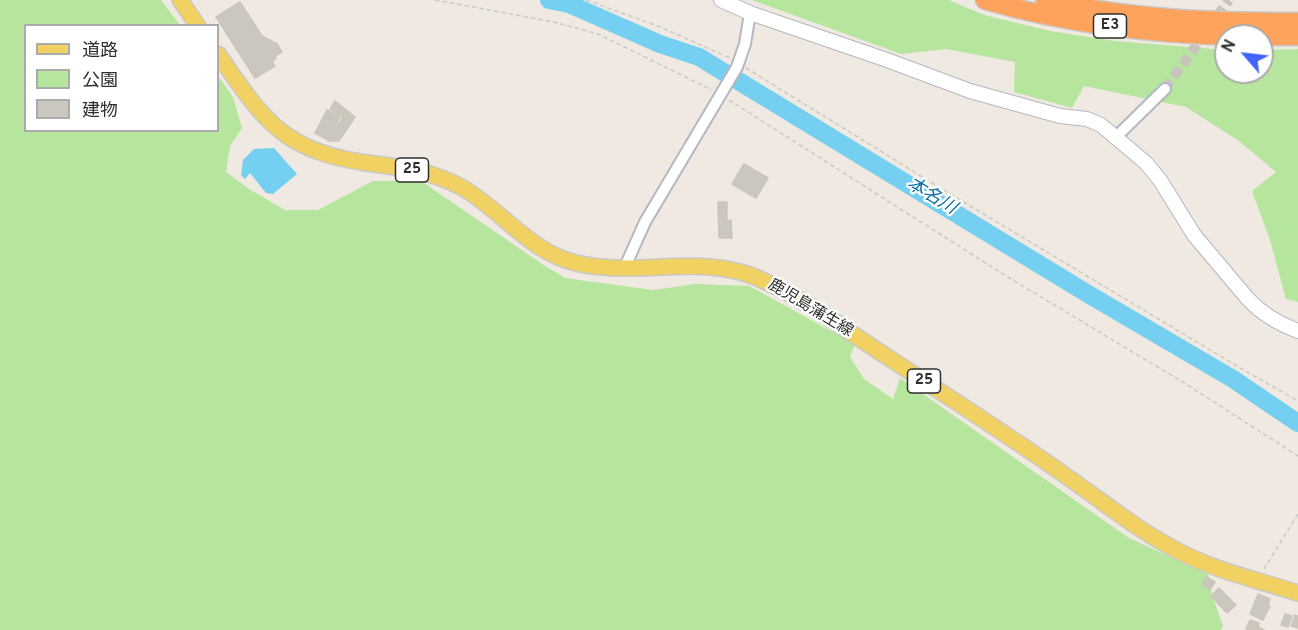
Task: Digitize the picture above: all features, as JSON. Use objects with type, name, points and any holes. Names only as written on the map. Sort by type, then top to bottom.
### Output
[{"type":"highway","name":"E3","points":[[985,0],[1096,25],[1214,35]]},
{"type":"highway","name":"E3","points":[[1045,0],[1149,16],[1220,21],[1298,22]]},
{"type":"highway","points":[[1274,36],[1298,36]]},
{"type":"main road","points":[[180,0],[197,24]]},
{"type":"main road","name":"鹿児島蒲生線","points":[[219,55],[260,114],[291,139],[330,156],[414,170],[445,179],[482,200],[519,232],[553,255],[574,263],[624,269],[682,265],[741,272],[759,278],[806,303],[1020,445],[1157,540],[1205,563],[1298,593]]},
{"type":"street","points":[[721,0],[750,13],[970,91],[1060,116],[1087,119],[1101,125],[1117,136],[1146,163],[1160,180],[1194,235],[1257,309],[1279,323],[1298,331]]},
{"type":"street","points":[[624,269],[645,222],[738,65],[745,44],[750,13]]},
{"type":"street","points":[[1117,136],[1166,89]]},
{"type":"path","points":[[435,0],[554,22],[598,34],[722,92],[1005,276],[1186,384],[1298,456]]},
{"type":"path","points":[[586,0],[658,26],[724,55],[1232,363],[1298,400]]},
{"type":"path","points":[[1257,580],[1298,514]]},
{"type":"green space","points":[[0,0],[161,0],[179,24],[24,24],[24,132],[219,132],[219,77],[233,97],[242,128],[230,146],[226,172],[249,189],[285,210],[318,210],[373,181],[421,181],[565,278],[653,290],[695,284],[749,286],[855,344],[850,357],[864,379],[893,399],[900,378],[1129,538],[1208,574],[1212,595],[1223,626],[1221,630],[0,630]]},
{"type":"green space","points":[[752,0],[949,0],[984,15],[1050,31],[1115,41],[1214,49],[1214,84],[1274,84],[1274,50],[1298,49],[1298,302],[1286,299],[1270,240],[1252,191],[1276,172],[1239,141],[1186,107],[1084,86],[1072,108],[1014,92],[1015,62],[946,49],[901,54]]},
{"type":"water","points":[[274,148],[297,174],[273,194],[266,193],[250,173],[245,179],[241,175],[243,160],[254,149]]},
{"type":"building","points":[[240,2],[262,36],[277,44],[282,52],[272,61],[275,66],[255,78],[216,17]]},
{"type":"building","points":[[335,101],[355,117],[339,141],[328,141],[343,117],[330,109]]},
{"type":"building","points":[[327,110],[340,117],[328,140],[315,133]]},
{"type":"building","points":[[744,164],[768,178],[756,198],[732,184]]},
{"type":"building","points":[[718,202],[727,202],[727,221],[731,220],[732,238],[719,238]]},
{"type":"building","points":[[1206,577],[1215,582],[1210,590],[1202,585]]},
{"type":"building","points":[[1219,588],[1236,605],[1227,613],[1211,596]]},
{"type":"building","points":[[1258,594],[1270,599],[1268,605],[1270,606],[1263,620],[1250,614]]},
{"type":"building","points":[[1285,614],[1292,616],[1288,627],[1281,625]]},
{"type":"building","points":[[1295,615],[1298,616],[1298,628],[1291,626]]},
{"type":"building","points":[[1250,620],[1259,623],[1258,627],[1264,630],[1246,629]]},
{"type":"waterway","name":"本名川","points":[[549,0],[569,4],[660,44],[699,57],[1088,294],[1233,379],[1298,423]]},
{"type":"tunnel","points":[[1165,89],[1229,0]]}]
